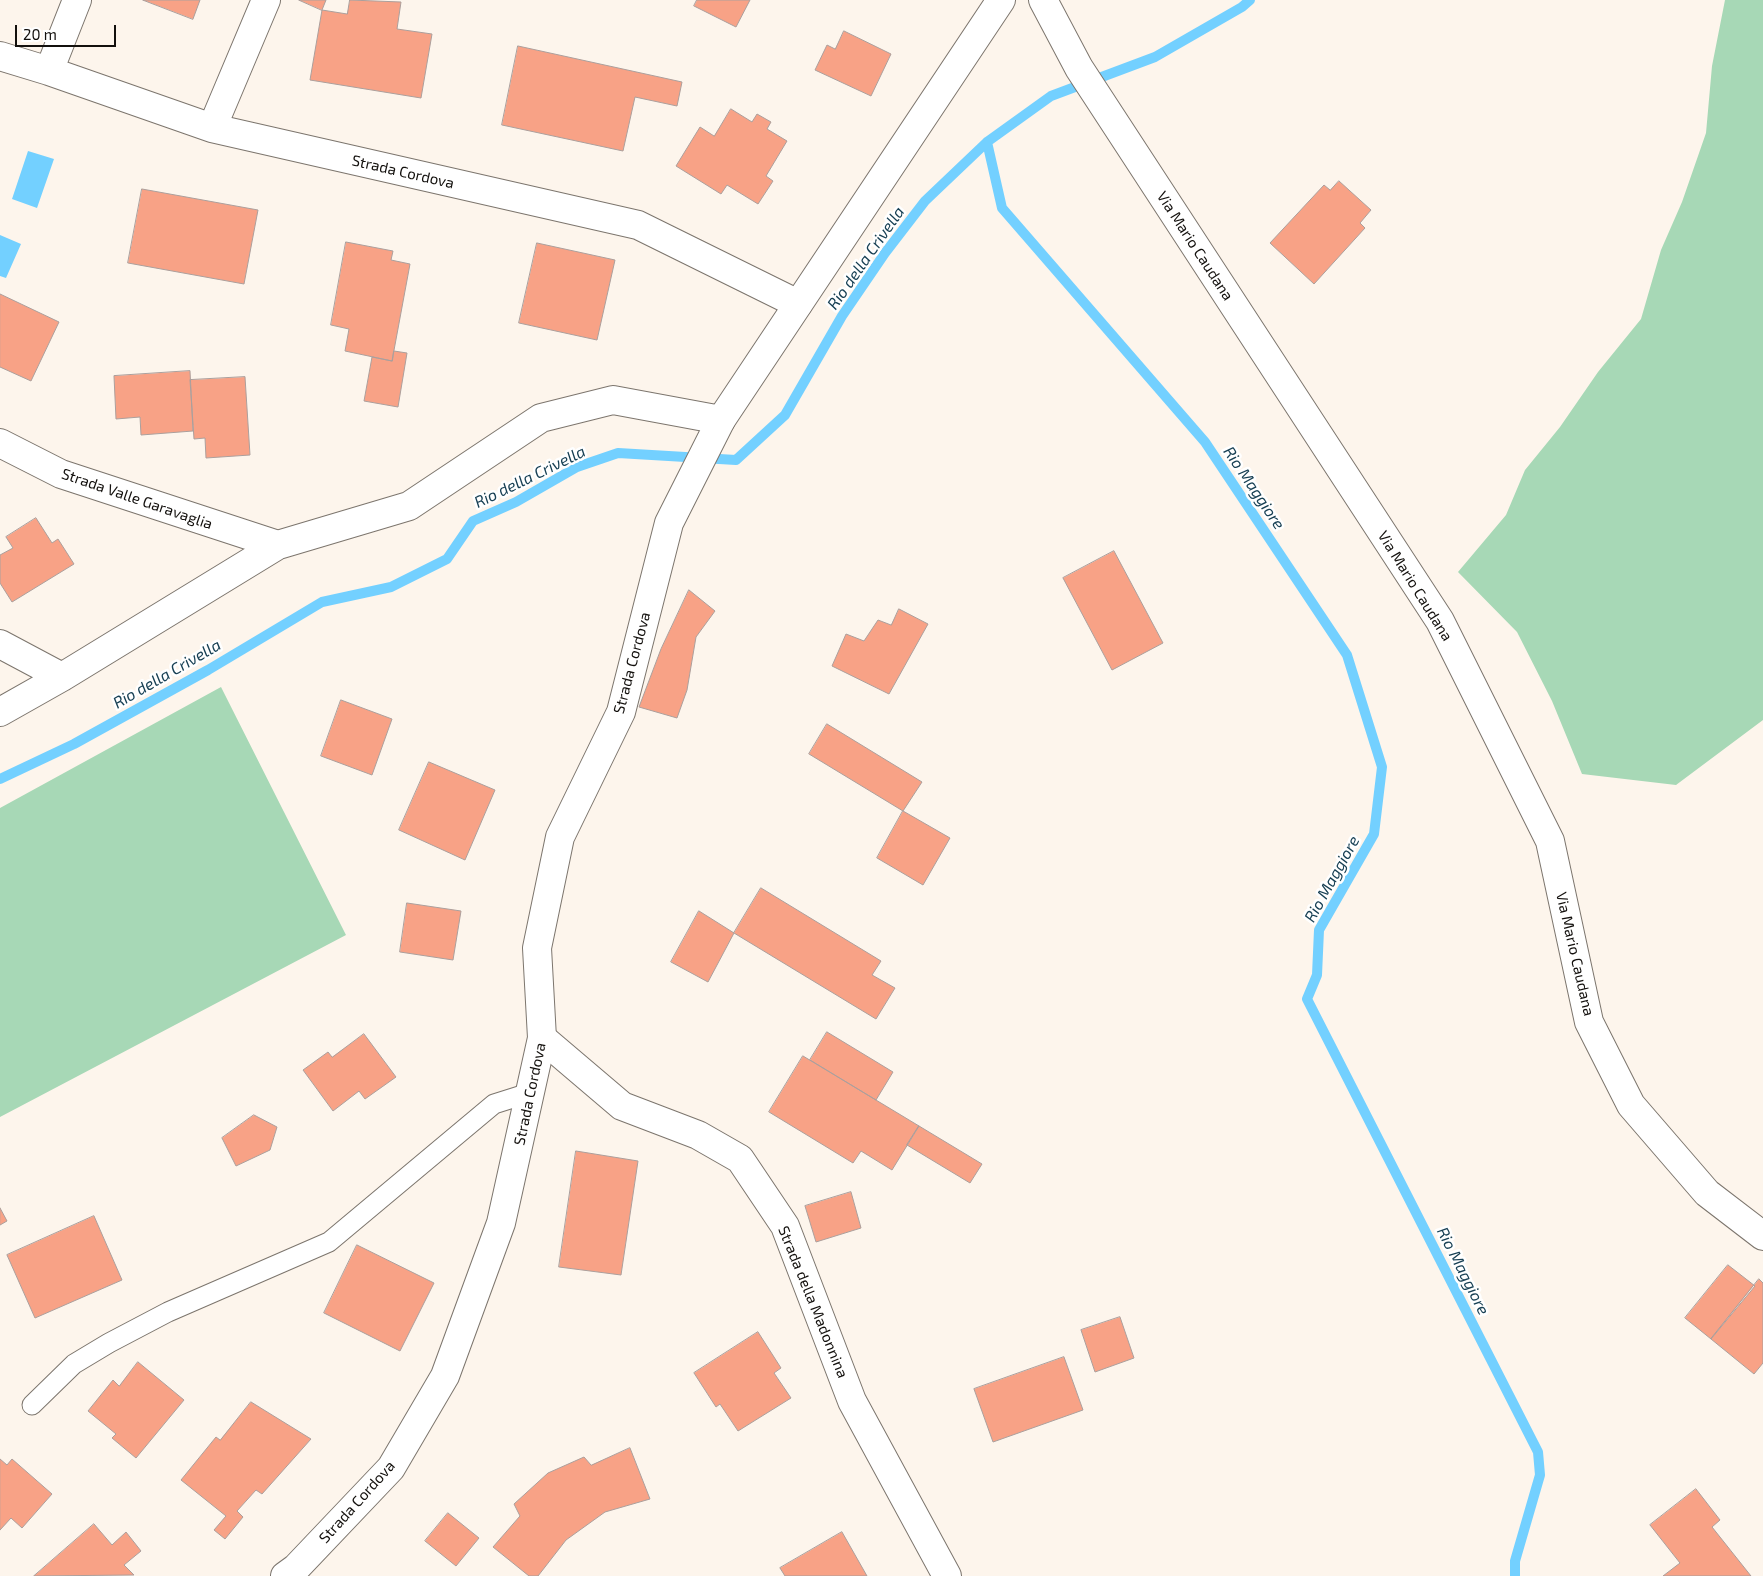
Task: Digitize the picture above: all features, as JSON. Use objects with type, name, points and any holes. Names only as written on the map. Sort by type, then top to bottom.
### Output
[{"type":"street","points":[[49,71],[77,0]]},
{"type":"street","points":[[212,128],[266,0]]},
{"type":"street","name":"Strada Cordova","points":[[285,1576],[296,1568],[391,1468],[445,1376],[501,1223],[532,1092],[542,1038],[537,948],[560,837],[621,712],[669,523],[716,428],[1001,0]]},
{"type":"street","name":"Via Mario Caudana","points":[[1043,0],[1079,68],[1440,621],[1550,841],[1589,1022],[1631,1105],[1707,1193],[1763,1236]]},
{"type":"street","name":"Strada Cordova","points":[[0,56],[49,71],[212,128],[638,225],[798,304]]},
{"type":"street","points":[[0,712],[62,677],[278,546],[409,506],[540,418],[613,400],[716,428]]},
{"type":"street","name":"Strada Valle Garavaglia","points":[[0,443],[61,474],[278,546]]},
{"type":"street","points":[[0,644],[62,677]]},
{"type":"street","name":"Strada della Madonnina","points":[[542,1038],[622,1106],[698,1136],[740,1159],[785,1226],[852,1400],[947,1576]]},
{"type":"lane","points":[[32,1405],[74,1364],[109,1343],[168,1312],[329,1242],[494,1104],[532,1092]]},
{"type":"green space","points":[[1725,0],[1763,0],[1763,720],[1676,785],[1582,774],[1552,701],[1517,632],[1458,572],[1506,515],[1525,470],[1560,427],[1598,372],[1641,319],[1661,250],[1682,202],[1706,133],[1712,66]]},
{"type":"green space","points":[[221,687],[346,935],[0,1117],[0,808]]},
{"type":"water","points":[[28,151],[54,159],[37,208],[12,199]]},
{"type":"water","points":[[0,235],[21,244],[6,278],[0,276]]},
{"type":"building","points":[[143,0],[200,0],[193,19]]},
{"type":"building","points":[[299,0],[326,0],[322,10]]},
{"type":"building","points":[[350,0],[401,2],[397,29],[432,34],[421,98],[310,80],[322,10],[347,14]]},
{"type":"building","points":[[697,0],[750,0],[736,27],[694,6]]},
{"type":"building","points":[[844,31],[891,54],[871,96],[815,70],[827,45],[835,49]]},
{"type":"building","points":[[518,46],[682,82],[677,106],[635,97],[623,151],[502,125]]},
{"type":"building","points":[[731,109],[752,122],[757,114],[771,122],[767,129],[787,141],[766,176],[773,181],[758,204],[727,185],[721,194],[676,166],[700,127],[714,136]]},
{"type":"building","points":[[1339,181],[1371,210],[1360,223],[1365,228],[1314,284],[1270,243],[1324,185],[1330,190]]},
{"type":"building","points":[[142,189],[258,210],[244,284],[128,263]]},
{"type":"building","points":[[346,242],[393,251],[391,260],[410,264],[392,361],[345,351],[349,329],[331,325]]},
{"type":"building","points":[[537,243],[615,260],[597,340],[519,323]]},
{"type":"building","points":[[0,294],[59,322],[31,381],[0,367]]},
{"type":"building","points":[[394,351],[407,353],[398,407],[364,401],[372,357],[392,361]]},
{"type":"building","points":[[190,371],[193,431],[141,435],[140,417],[116,419],[114,376]]},
{"type":"building","points":[[245,377],[250,455],[206,458],[205,438],[194,439],[190,380]]},
{"type":"building","points":[[36,518],[52,543],[58,539],[74,564],[12,602],[0,583],[0,555],[13,548],[6,537]]},
{"type":"building","points":[[1114,551],[1163,643],[1112,670],[1063,578]]},
{"type":"building","points":[[689,590],[715,611],[696,637],[687,690],[677,718],[639,707],[661,649]]},
{"type":"building","points":[[899,609],[928,624],[889,694],[832,666],[846,634],[864,641],[878,620],[891,625]]},
{"type":"building","points":[[341,700],[392,719],[372,775],[321,756]]},
{"type":"building","points":[[827,724],[922,782],[903,811],[809,754]]},
{"type":"building","points":[[429,762],[495,790],[465,860],[399,830]]},
{"type":"building","points":[[903,811],[950,838],[923,885],[877,858]]},
{"type":"building","points":[[761,888],[881,961],[872,975],[895,988],[876,1019],[734,933]]},
{"type":"building","points":[[407,903],[461,911],[453,960],[400,952]]},
{"type":"building","points":[[699,911],[734,933],[708,982],[671,962]]},
{"type":"building","points":[[827,1032],[893,1072],[876,1100],[810,1060]]},
{"type":"building","points":[[364,1034],[396,1077],[365,1099],[359,1091],[333,1111],[303,1070],[328,1052],[332,1057]]},
{"type":"building","points":[[803,1056],[919,1126],[892,1170],[861,1151],[853,1163],[769,1112]]},
{"type":"building","points":[[254,1115],[277,1127],[270,1150],[236,1166],[222,1138]]},
{"type":"building","points":[[919,1126],[982,1164],[970,1183],[907,1145]]},
{"type":"building","points":[[576,1151],[638,1161],[621,1275],[559,1267]]},
{"type":"building","points":[[851,1192],[861,1228],[816,1242],[805,1206]]},
{"type":"building","points":[[0,1208],[7,1221],[0,1225]]},
{"type":"building","points":[[94,1216],[122,1280],[35,1318],[7,1255]]},
{"type":"building","points":[[357,1245],[434,1283],[400,1351],[324,1313]]},
{"type":"building","points":[[1728,1265],[1755,1286],[1711,1339],[1685,1318]]},
{"type":"building","points":[[1759,1279],[1763,1283],[1763,1363],[1754,1374],[1711,1339]]},
{"type":"building","points":[[1120,1317],[1134,1358],[1095,1372],[1081,1330]]},
{"type":"building","points":[[758,1332],[781,1368],[774,1373],[791,1398],[738,1431],[720,1404],[716,1407],[694,1373]]},
{"type":"building","points":[[1064,1357],[1083,1410],[993,1442],[974,1389]]},
{"type":"building","points":[[138,1362],[184,1400],[136,1458],[112,1438],[116,1434],[88,1411],[113,1380],[119,1386]]},
{"type":"building","points":[[251,1402],[311,1439],[262,1494],[256,1490],[237,1511],[243,1517],[225,1539],[214,1530],[226,1516],[181,1480],[216,1437],[220,1440]]},
{"type":"building","points":[[630,1448],[650,1499],[605,1512],[566,1540],[538,1576],[529,1576],[493,1547],[520,1516],[514,1504],[548,1473],[584,1457],[591,1465]]},
{"type":"building","points":[[0,1459],[7,1465],[12,1459],[52,1494],[22,1528],[11,1518],[0,1530]]},
{"type":"building","points":[[1696,1489],[1720,1520],[1712,1527],[1751,1576],[1663,1576],[1680,1563],[1650,1525]]},
{"type":"building","points":[[448,1513],[479,1538],[456,1566],[425,1541]]},
{"type":"building","points":[[94,1524],[112,1545],[126,1532],[141,1551],[124,1565],[134,1575],[34,1576]]},
{"type":"building","points":[[842,1532],[867,1576],[785,1576],[780,1568]]},
{"type":"waterway","name":"Rio della Crivella","points":[[0,779],[74,744],[208,670],[322,602],[391,587],[447,559],[473,521],[516,502],[577,467],[618,453],[736,460],[785,415],[842,316],[885,253],[925,201],[987,142],[1051,96],[1155,57],[1242,7],[1250,0]]},
{"type":"waterway","name":"Rio Maggiore","points":[[987,142],[1002,208],[1205,442],[1347,655],[1382,767],[1374,834],[1319,930],[1317,975],[1307,999],[1538,1452],[1540,1475],[1515,1561],[1515,1576]]}]
